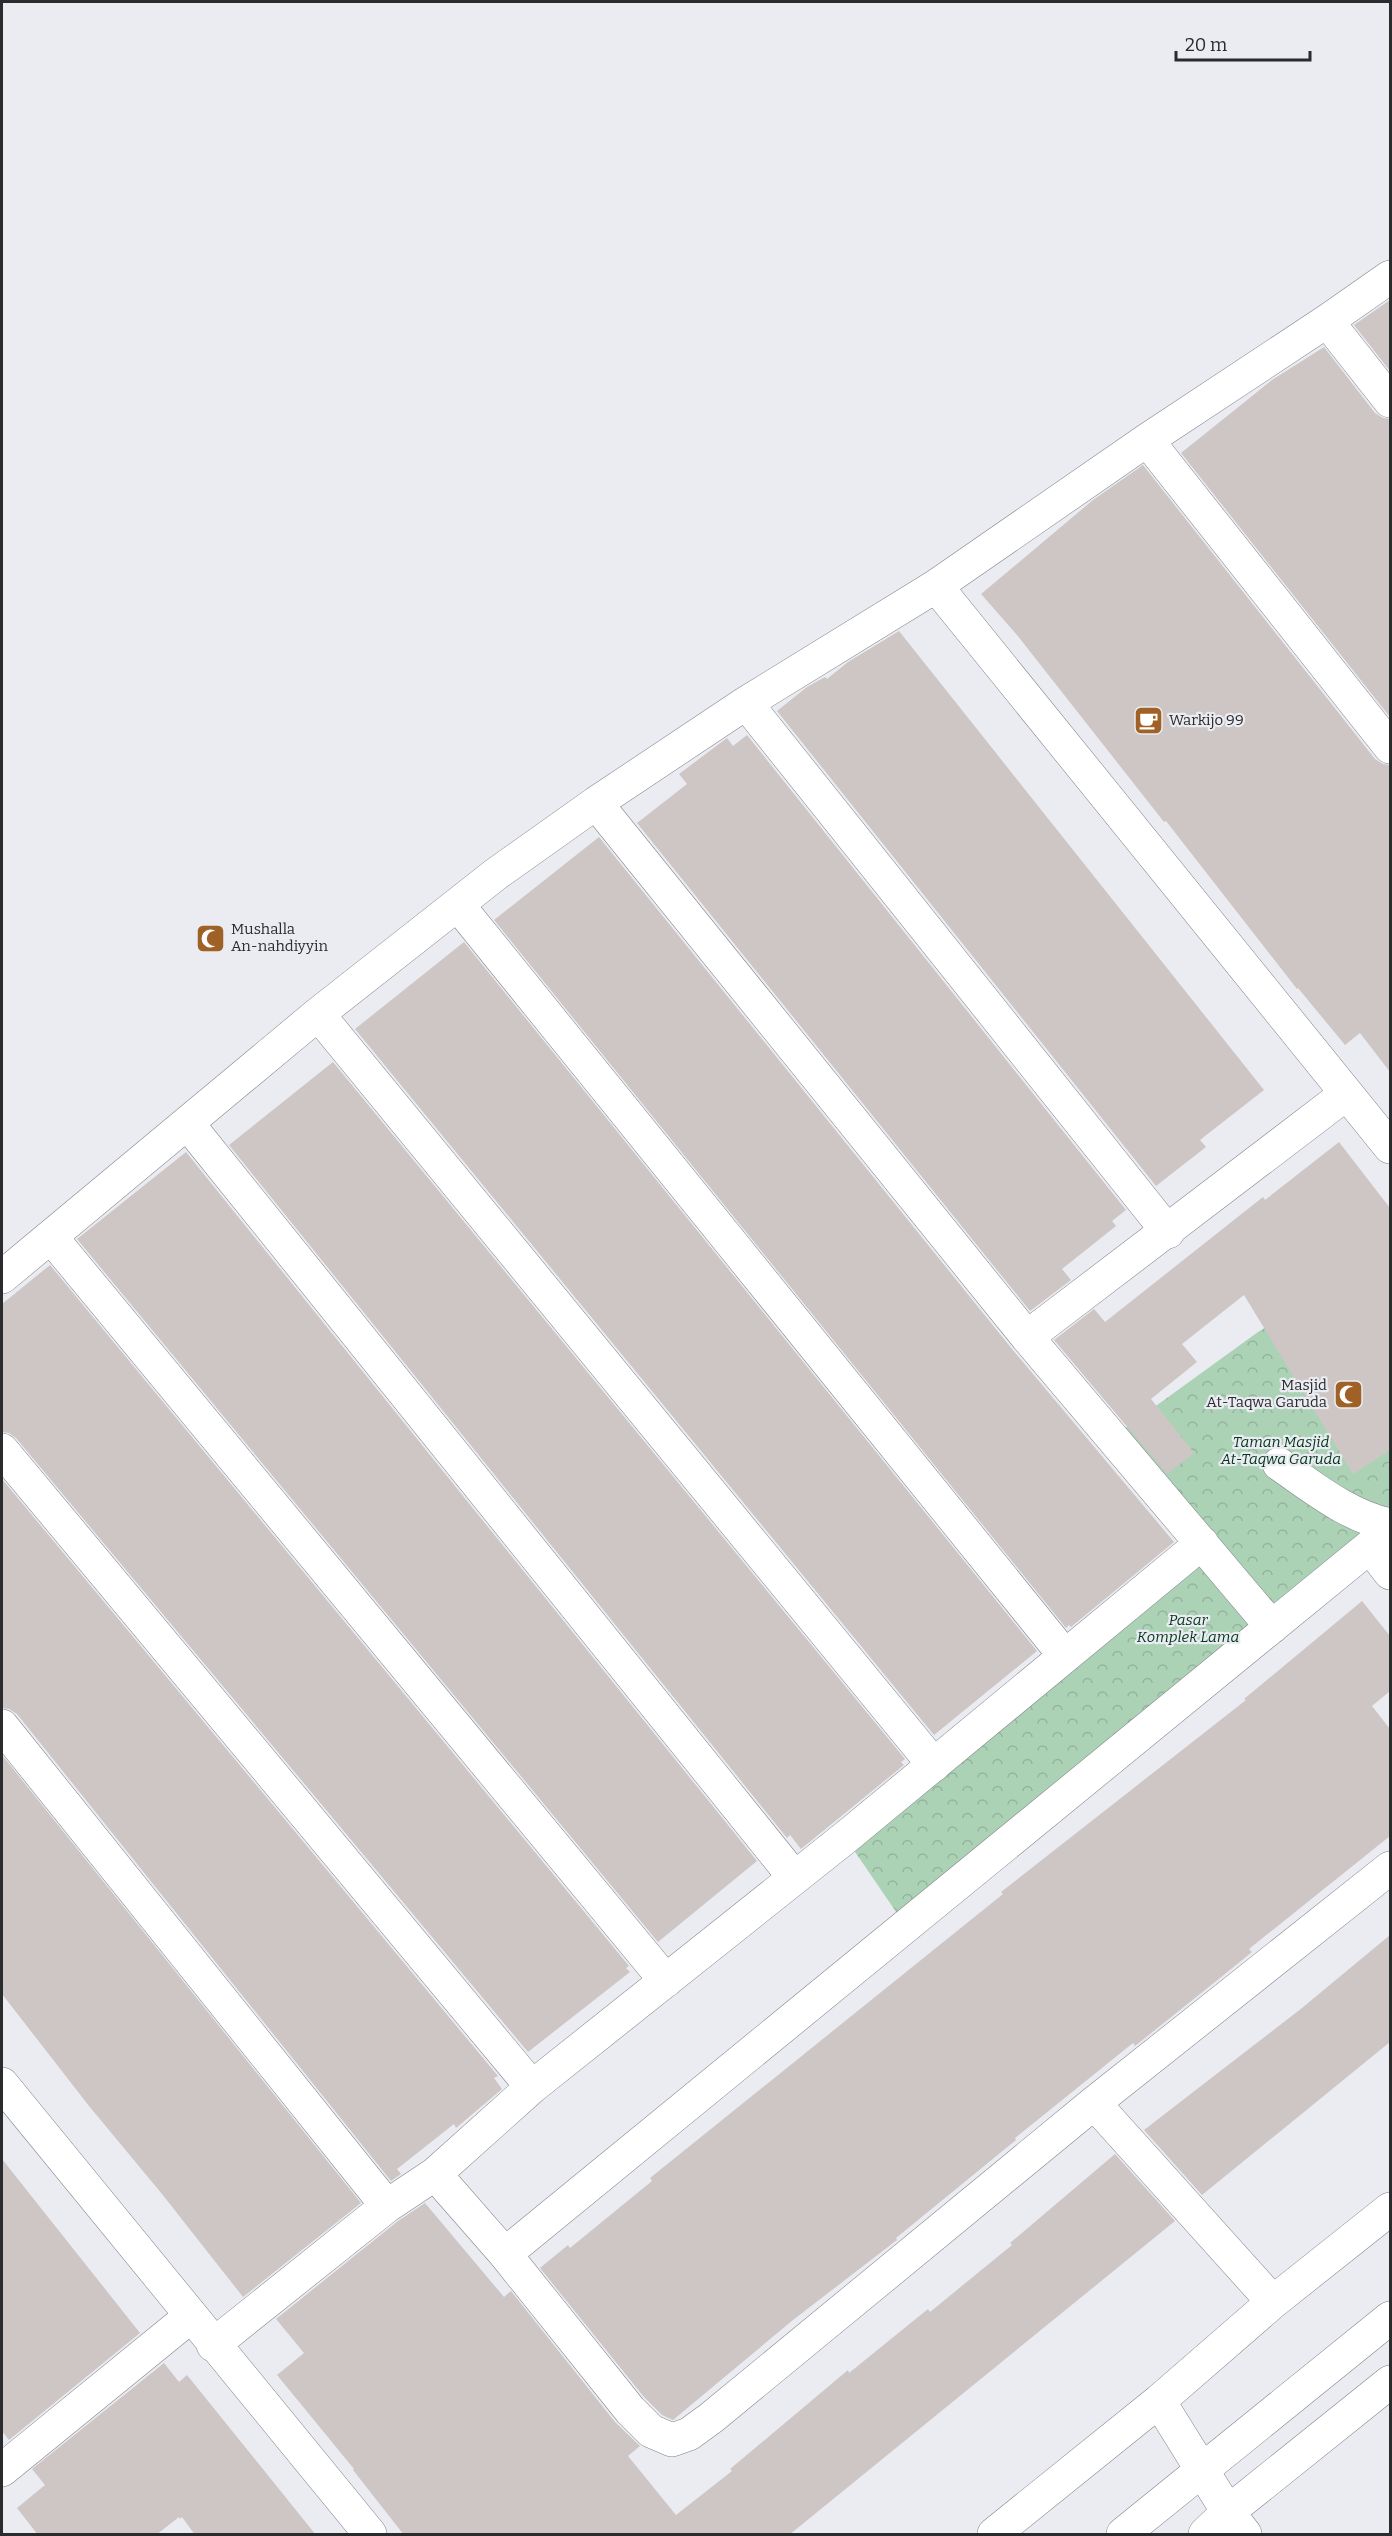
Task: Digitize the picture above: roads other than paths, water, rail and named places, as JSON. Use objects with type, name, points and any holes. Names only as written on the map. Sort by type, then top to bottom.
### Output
[{"type":"street","points":[[2,1277],[318,1014],[459,906],[496,874],[596,803],[746,703],[936,586],[1147,440],[1390,277]]},
{"type":"street","points":[[1327,321],[1390,400]]},
{"type":"street","points":[[1147,440],[1390,747]]},
{"type":"street","points":[[936,586],[1390,1147]]},
{"type":"street","points":[[746,703],[1168,1232]]},
{"type":"street","points":[[596,803],[1026,1337],[1272,1627]]},
{"type":"street","points":[[459,906],[1065,1656]]},
{"type":"street","points":[[318,1014],[934,1765]]},
{"type":"street","points":[[1026,1337],[1168,1232],[1346,1094]]},
{"type":"street","points":[[188,1124],[794,1877]]},
{"type":"street","points":[[51,1237],[666,1981]]},
{"type":"street","points":[[2,1450],[532,2087]]},
{"type":"street","points":[[1279,1464],[1338,1504],[1370,1521],[1384,1534],[1390,1573]]},
{"type":"street","points":[[505,2254],[1384,1534]]},
{"type":"street","points":[[213,2345],[387,2206],[435,2174],[532,2087],[934,1765],[1202,1544]]},
{"type":"street","points":[[2,1726],[387,2206]]},
{"type":"street","points":[[435,2174],[505,2254],[630,2410],[651,2431],[672,2440],[689,2434],[711,2418],[1094,2103],[1390,1868]]},
{"type":"street","points":[[2,2084],[370,2535]]},
{"type":"street","points":[[1094,2103],[1273,2301]]},
{"type":"street","points":[[994,2535],[1159,2401],[1273,2301],[1390,2209]]},
{"type":"street","points":[[2,2470],[191,2316]]},
{"type":"street","points":[[1124,2535],[1390,2318]]},
{"type":"street","points":[[1205,2535],[1236,2523],[1390,2382]]},
{"type":"street","points":[[1159,2401],[1236,2523]]},
{"type":"place","name":"Warkijo 99","points":[[1148,720]]},
{"type":"place","name":"Mushalla An-nahdiyyin","points":[[210,938]]},
{"type":"place","name":"Masjid At-Taqwa Garuda","points":[[1348,1394]]},
{"type":"park label","name":"Taman Masjid At-Taqwa Garuda","points":[[1281,1450]]},
{"type":"park label","name":"Pasar Komplek Lama","points":[[1188,1628]]}]
